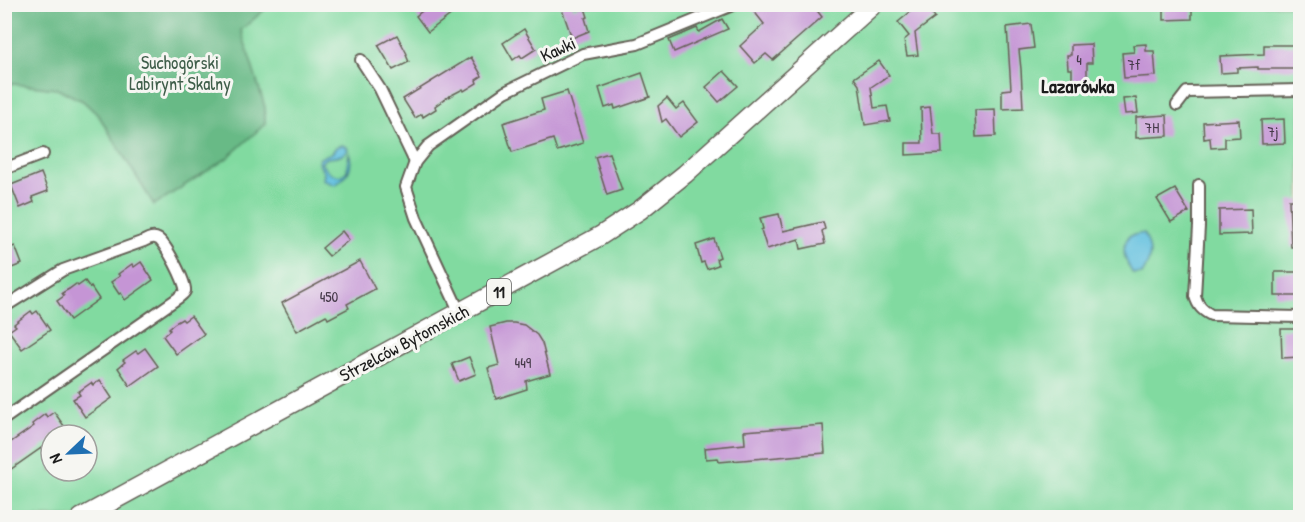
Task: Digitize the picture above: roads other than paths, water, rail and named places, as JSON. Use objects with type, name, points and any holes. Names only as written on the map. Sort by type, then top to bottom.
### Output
[{"type":"highway","name":"Strzelców Bytomskich","points":[[81,518],[600,236],[640,210],[685,174],[874,4]]},
{"type":"street","name":"Kawki","points":[[460,313],[416,218],[406,187],[415,162],[428,146],[505,92],[583,54],[637,44],[735,4]]},
{"type":"street","points":[[361,60],[380,89],[415,162]]},
{"type":"street","points":[[1177,105],[1187,92],[1300,90]]},
{"type":"street","points":[[4,169],[43,154]]},
{"type":"street","points":[[1199,185],[1195,296],[1198,305],[1211,315],[1300,317]]},
{"type":"street","points":[[4,307],[63,270],[152,238],[160,239],[182,277],[185,288],[178,298],[4,419]]},
{"type":"water","points":[[342,145],[347,147],[348,150],[345,153],[321,163],[330,172],[341,176],[347,171],[349,152],[351,163],[349,171],[335,185],[323,180],[324,173],[319,159]]},
{"type":"water","points":[[1144,233],[1150,249],[1148,264],[1142,274],[1133,274],[1124,251],[1126,241],[1129,236]]},
{"type":"district","name":"Lazarówka","points":[[1078,85]]},
{"type":"park label","name":"Suchogórski Labirynt Skalny","points":[[180,72]]}]
